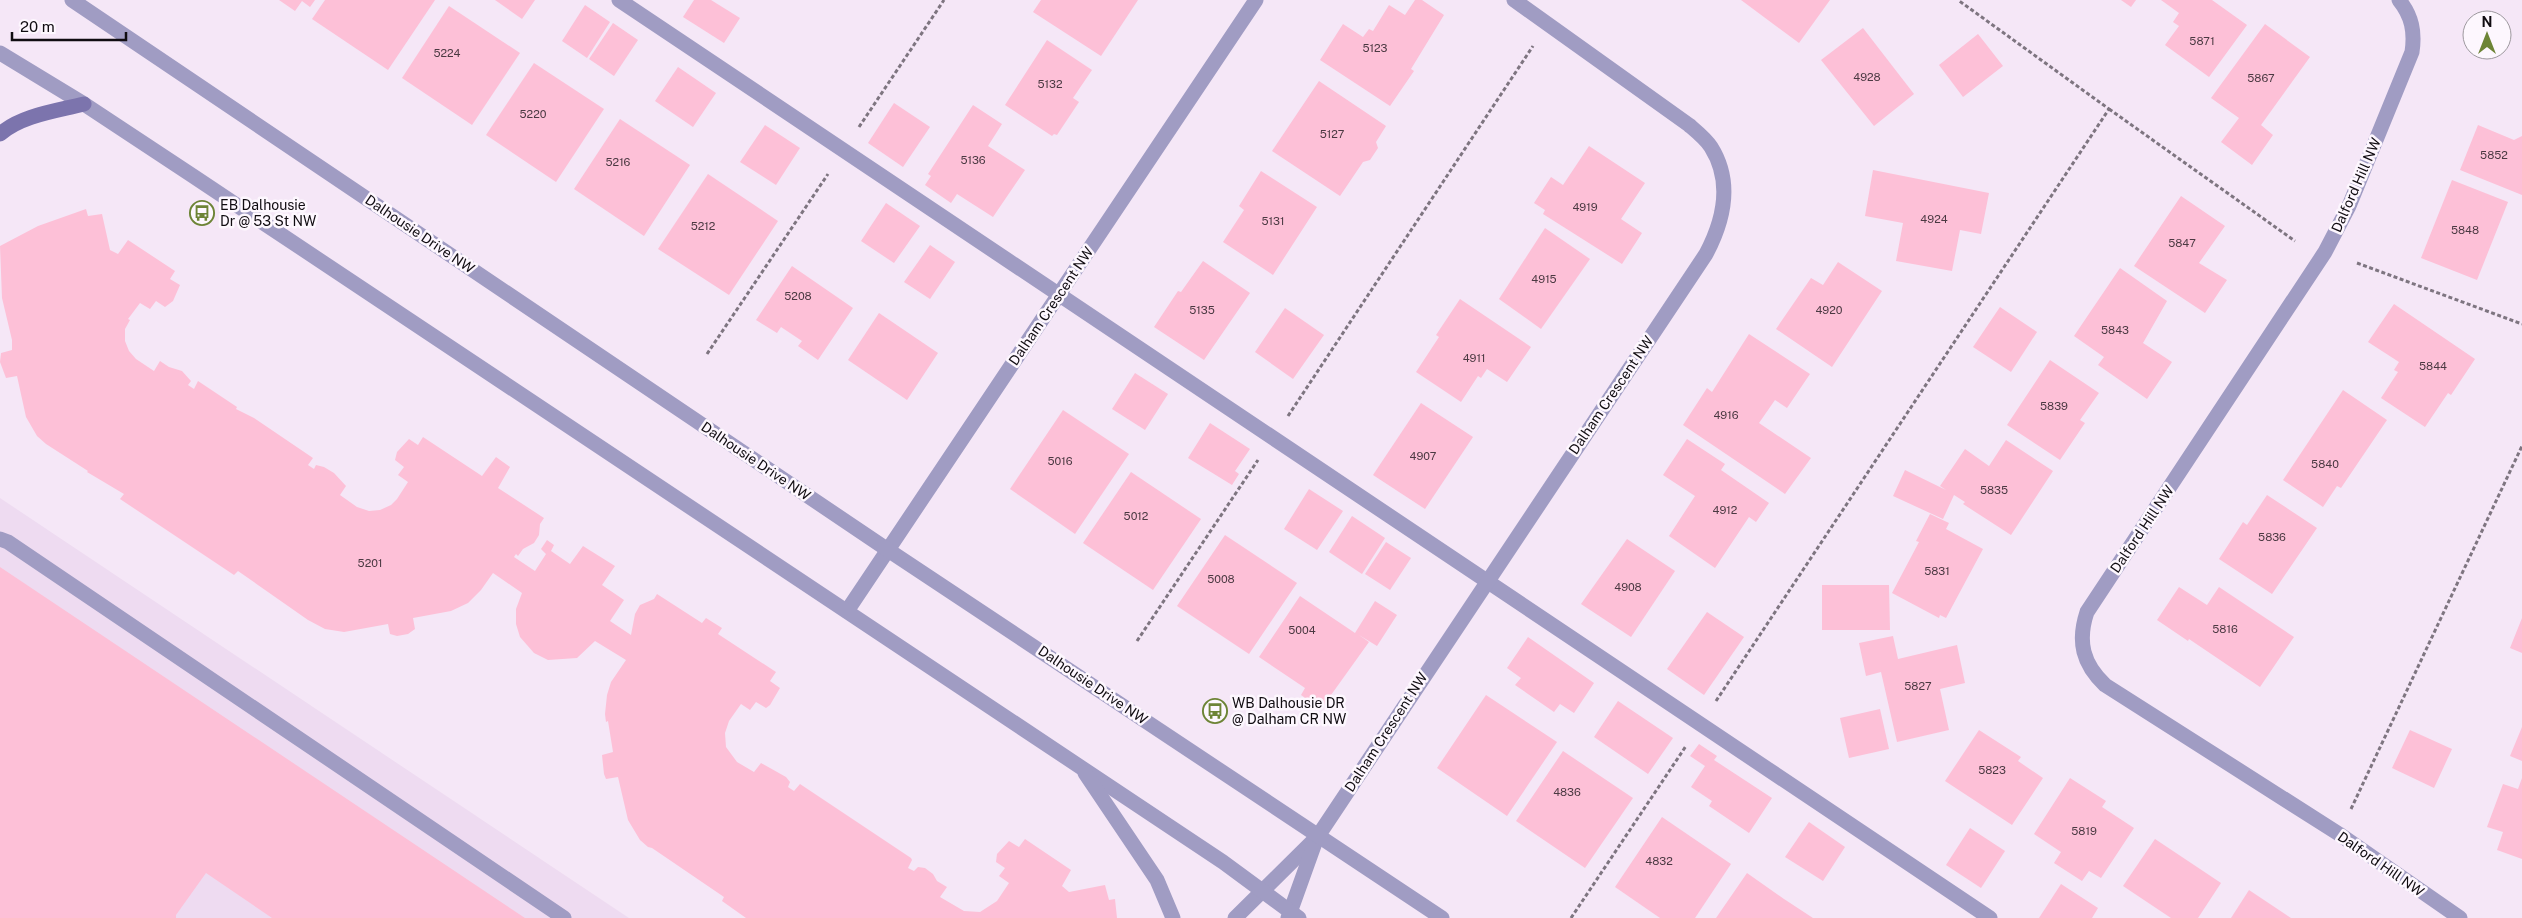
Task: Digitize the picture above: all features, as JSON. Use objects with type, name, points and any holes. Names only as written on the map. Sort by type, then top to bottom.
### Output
[{"type":"main road","points":[[0,134],[9,127],[34,118],[84,104]]},
{"type":"street","name":"Dalhousie Drive NW","points":[[72,0],[888,550],[1442,918]]},
{"type":"street","points":[[619,0],[1990,918]]},
{"type":"street","name":"Dalham Crescent NW","points":[[847,611],[1256,0]]},
{"type":"street","name":"Dalham Crescent NW","points":[[1318,836],[1706,254],[1717,233],[1725,198],[1723,172],[1711,146],[1689,125],[1514,0]]},
{"type":"street","name":"Dalford Hill NW","points":[[2399,0],[2406,8],[2412,23],[2414,38],[2412,52],[2349,206],[2325,252],[2087,612],[2082,627],[2081,643],[2085,659],[2093,674],[2105,685],[2339,834],[2460,918]]},
{"type":"street","points":[[0,53],[84,104],[1081,767],[1223,862],[1292,916],[1318,836]]},
{"type":"street","points":[[0,539],[8,542],[564,918]]},
{"type":"street","points":[[1081,767],[1156,880],[1173,918]]},
{"type":"street","points":[[1235,918],[1261,890],[1318,836]]},
{"type":"path","points":[[707,354],[944,0]]},
{"type":"path","points":[[1958,0],[2295,241]]},
{"type":"path","points":[[1137,641],[1548,24]]},
{"type":"path","points":[[1571,918],[2109,109]]},
{"type":"path","points":[[2358,262],[2522,324]]},
{"type":"path","points":[[2351,809],[2522,446]]},
{"type":"shaded area","points":[[0,498],[629,918],[0,918]]},
{"type":"building","points":[[279,0],[315,0],[310,7],[302,1],[295,11]]},
{"type":"building","points":[[325,0],[435,0],[388,70],[312,19]]},
{"type":"building","points":[[495,0],[535,0],[522,19]]},
{"type":"building","points":[[694,0],[711,0],[740,18],[724,43],[683,17]]},
{"type":"building","points":[[1041,0],[1138,0],[1101,56],[1033,12]]},
{"type":"building","points":[[1415,0],[1422,0],[1444,15],[1411,69],[1414,71],[1390,106],[1320,60],[1343,24],[1363,37],[1369,29],[1373,31],[1389,5],[1405,15]]},
{"type":"building","points":[[1741,0],[1830,0],[1799,43]]},
{"type":"building","points":[[2121,0],[2136,0],[2131,7]]},
{"type":"building","points":[[2161,0],[2212,0],[2247,25],[2209,77],[2165,45],[2179,26],[2173,22],[2179,13]]},
{"type":"building","points":[[585,5],[610,22],[587,58],[562,41]]},
{"type":"building","points":[[449,6],[520,53],[472,125],[402,78]]},
{"type":"building","points":[[613,23],[638,40],[614,76],[589,59]]},
{"type":"building","points":[[2265,24],[2310,57],[2261,125],[2273,135],[2252,165],[2221,142],[2239,118],[2211,98]]},
{"type":"building","points":[[1863,28],[1914,94],[1874,126],[1821,60]]},
{"type":"building","points":[[1978,34],[2003,66],[1963,97],[1939,65]]},
{"type":"building","points":[[1047,40],[1092,70],[1073,98],[1079,102],[1057,135],[1054,134],[1052,136],[1005,105]]},
{"type":"building","points":[[534,63],[604,109],[556,182],[486,135]]},
{"type":"building","points":[[678,67],[716,93],[693,127],[655,101]]},
{"type":"building","points":[[1319,81],[1386,126],[1376,142],[1378,148],[1370,160],[1363,162],[1340,196],[1272,151]]},
{"type":"building","points":[[894,103],[930,127],[903,167],[868,143]]},
{"type":"building","points":[[973,105],[1002,124],[988,146],[1025,170],[993,217],[957,194],[951,203],[925,185],[931,176],[928,174]]},
{"type":"building","points":[[620,119],[690,165],[644,236],[574,189]]},
{"type":"building","points":[[765,125],[800,148],[776,185],[740,162]]},
{"type":"building","points":[[2478,125],[2514,140],[2522,136],[2522,195],[2460,170]]},
{"type":"building","points":[[1589,146],[1645,183],[1621,219],[1642,233],[1622,264],[1543,214],[1545,210],[1534,203],[1551,177],[1563,185]]},
{"type":"building","points":[[1873,170],[1989,193],[1981,234],[1960,230],[1952,271],[1896,261],[1903,223],[1865,216]]},
{"type":"building","points":[[1261,171],[1317,207],[1273,275],[1223,242],[1244,210],[1239,206]]},
{"type":"building","points":[[708,174],[778,221],[729,295],[658,249]]},
{"type":"building","points":[[2452,180],[2508,202],[2477,280],[2421,258]]},
{"type":"building","points":[[2181,196],[2225,226],[2199,263],[2227,280],[2205,313],[2134,266]]},
{"type":"building","points":[[886,203],[920,226],[894,263],[861,241]]},
{"type":"building","points":[[86,209],[88,216],[102,214],[110,250],[118,254],[128,240],[175,271],[170,279],[180,285],[173,301],[165,307],[156,301],[150,309],[140,303],[128,319],[130,320],[125,329],[125,341],[129,351],[136,359],[154,371],[160,361],[169,367],[182,371],[191,381],[188,385],[194,389],[198,381],[237,407],[236,409],[254,418],[313,458],[308,465],[314,469],[316,465],[324,467],[334,473],[346,486],[340,495],[357,507],[369,511],[380,510],[391,505],[408,482],[398,475],[404,467],[395,460],[397,452],[409,439],[418,445],[423,437],[482,476],[496,457],[510,467],[498,488],[544,518],[540,524],[539,535],[534,543],[514,557],[535,571],[546,554],[541,549],[547,540],[554,545],[551,551],[570,564],[583,546],[615,566],[602,585],[624,600],[610,621],[631,635],[635,614],[640,605],[654,599],[657,594],[702,623],[706,618],[722,628],[718,634],[776,672],[770,681],[780,688],[770,705],[766,708],[756,702],[750,710],[741,704],[729,721],[725,733],[726,747],[737,762],[754,772],[761,763],[786,777],[790,782],[788,787],[794,791],[800,784],[911,858],[912,860],[908,868],[914,871],[918,867],[925,868],[933,874],[937,881],[947,887],[940,897],[964,911],[980,912],[997,901],[1009,883],[999,876],[1005,868],[996,862],[997,854],[1009,841],[1019,847],[1025,839],[1071,870],[1062,886],[1069,892],[1105,885],[1109,900],[1115,899],[1117,918],[746,918],[722,901],[724,897],[640,840],[628,820],[618,777],[606,779],[602,755],[613,752],[605,714],[607,695],[611,682],[626,660],[595,641],[577,658],[548,660],[534,653],[520,637],[516,624],[516,609],[522,593],[493,573],[481,590],[468,603],[451,611],[413,618],[415,629],[408,634],[397,636],[390,634],[388,624],[344,632],[325,629],[308,620],[238,571],[234,575],[120,499],[124,494],[87,472],[37,436],[26,417],[17,376],[6,378],[0,362],[1,353],[12,350],[12,340],[2,298],[0,246],[38,226]]},
{"type":"building","points":[[1545,228],[1590,259],[1541,329],[1499,299]]},
{"type":"building","points":[[930,245],[955,262],[930,299],[904,282]]},
{"type":"building","points":[[1203,261],[1250,293],[1204,360],[1154,327],[1178,291],[1181,292]]},
{"type":"building","points":[[1838,262],[1882,291],[1832,367],[1776,329],[1811,278],[1823,285]]},
{"type":"building","points":[[792,266],[853,308],[818,360],[798,346],[802,341],[781,327],[777,333],[756,320]]},
{"type":"building","points":[[2120,268],[2167,301],[2143,343],[2172,362],[2147,399],[2098,365],[2104,357],[2074,336]]},
{"type":"building","points":[[1460,299],[1531,347],[1507,382],[1487,369],[1481,378],[1478,376],[1461,402],[1416,372],[1439,337],[1436,335]]},
{"type":"building","points":[[2394,304],[2475,359],[2451,395],[2448,393],[2425,427],[2381,398],[2398,372],[2394,370],[2399,362],[2368,342]]},
{"type":"building","points":[[2000,307],[2037,332],[2011,372],[1973,347]]},
{"type":"building","points":[[1285,308],[1324,335],[1293,379],[1255,352]]},
{"type":"building","points":[[879,313],[938,353],[907,400],[848,360]]},
{"type":"building","points":[[1749,334],[1810,374],[1787,408],[1775,400],[1759,423],[1811,458],[1785,494],[1683,425],[1707,388],[1712,392]]},
{"type":"building","points":[[2050,360],[2099,393],[2080,420],[2085,423],[2060,460],[2007,425]]},
{"type":"building","points":[[1135,373],[1168,394],[1145,430],[1112,409]]},
{"type":"building","points":[[2343,390],[2387,420],[2341,488],[2337,486],[2323,507],[2283,480]]},
{"type":"building","points":[[1421,403],[1473,437],[1425,509],[1373,475]]},
{"type":"building","points":[[1063,410],[1129,454],[1075,534],[1010,489]]},
{"type":"building","points":[[1210,423],[1250,449],[1235,471],[1239,474],[1232,485],[1188,458]]},
{"type":"building","points":[[1687,439],[1725,464],[1721,470],[1769,503],[1756,522],[1749,517],[1715,568],[1669,536],[1695,496],[1663,475]]},
{"type":"building","points":[[2006,440],[2053,471],[2011,535],[1963,504],[1965,502],[1954,495],[1943,519],[1893,496],[1905,470],[1946,490],[1940,486],[1965,449],[1989,466]]},
{"type":"building","points":[[1131,472],[1201,519],[1153,590],[1083,543]]},
{"type":"building","points":[[1309,489],[1343,511],[1317,550],[1284,529]]},
{"type":"building","points":[[2267,495],[2317,528],[2272,594],[2219,559],[2243,522],[2247,525]]},
{"type":"building","points":[[1930,514],[1949,523],[1946,529],[1983,549],[1946,618],[1940,615],[1939,618],[1892,593],[1919,542],[1916,541]]},
{"type":"building","points":[[1352,516],[1385,538],[1362,574],[1329,552]]},
{"type":"building","points":[[1225,535],[1297,583],[1249,654],[1177,606]]},
{"type":"building","points":[[1627,539],[1675,571],[1631,637],[1581,604]]},
{"type":"building","points":[[1386,542],[1411,558],[1390,590],[1365,574]]},
{"type":"building","points":[[0,567],[525,918],[272,918],[206,873],[176,915],[176,918],[0,918]]},
{"type":"building","points":[[1822,585],[1889,585],[1890,630],[1822,630]]},
{"type":"building","points":[[2179,587],[2207,605],[2219,587],[2294,637],[2260,687],[2189,639],[2188,641],[2157,620]]},
{"type":"building","points":[[1300,596],[1355,633],[1375,601],[1397,615],[1377,646],[1359,635],[1369,642],[1321,709],[1301,695],[1305,688],[1259,657]]},
{"type":"building","points":[[1707,612],[1744,637],[1704,695],[1667,669]]},
{"type":"building","points":[[2522,618],[2522,653],[2510,648]]},
{"type":"building","points":[[1893,636],[1898,659],[1957,645],[1965,683],[1940,689],[1949,730],[1897,742],[1881,672],[1866,676],[1859,643]]},
{"type":"building","points":[[1528,637],[1594,683],[1574,713],[1560,704],[1554,712],[1515,685],[1521,678],[1507,668]]},
{"type":"building","points":[[1486,695],[1557,742],[1507,816],[1437,768]]},
{"type":"building","points":[[1618,701],[1673,738],[1648,774],[1594,737]]},
{"type":"building","points":[[1880,709],[1889,749],[1849,758],[1840,718]]},
{"type":"building","points":[[2522,727],[2522,761],[2510,756]]},
{"type":"building","points":[[1979,730],[2021,757],[2018,761],[2043,778],[2012,825],[1945,781]]},
{"type":"building","points":[[2410,730],[2452,749],[2434,788],[2392,768]]},
{"type":"building","points":[[1699,744],[1717,756],[1714,760],[1772,798],[1749,833],[1709,806],[1712,801],[1691,787],[1705,766],[1690,756]]},
{"type":"building","points":[[1563,751],[1633,798],[1585,868],[1516,821]]},
{"type":"building","points":[[2070,778],[2106,801],[2102,807],[2134,828],[2101,878],[2089,871],[2082,881],[2054,863],[2061,852],[2034,834]]},
{"type":"building","points":[[2522,778],[2522,859],[2497,850],[2503,832],[2487,827],[2503,784],[2518,789]]},
{"type":"building","points":[[1662,817],[1731,864],[1695,918],[1660,918],[1615,887]]},
{"type":"building","points":[[1809,822],[1845,847],[1823,881],[1785,857]]},
{"type":"building","points":[[1970,828],[2005,851],[1981,888],[1946,865]]},
{"type":"building","points":[[2155,839],[2221,883],[2198,918],[2171,918],[2123,886]]},
{"type":"building","points":[[1747,873],[1784,899],[1813,918],[1716,918]]},
{"type":"building","points":[[2061,884],[2098,908],[2092,918],[2039,918]]},
{"type":"building","points":[[2249,890],[2291,918],[2231,918]]},
{"type":"place","name":"EB Dalhousie Dr @ 53 St NW","points":[[202,213]]},
{"type":"place","name":"WB Dalhousie DR @ Dalham CR NW","points":[[1215,711]]}]
